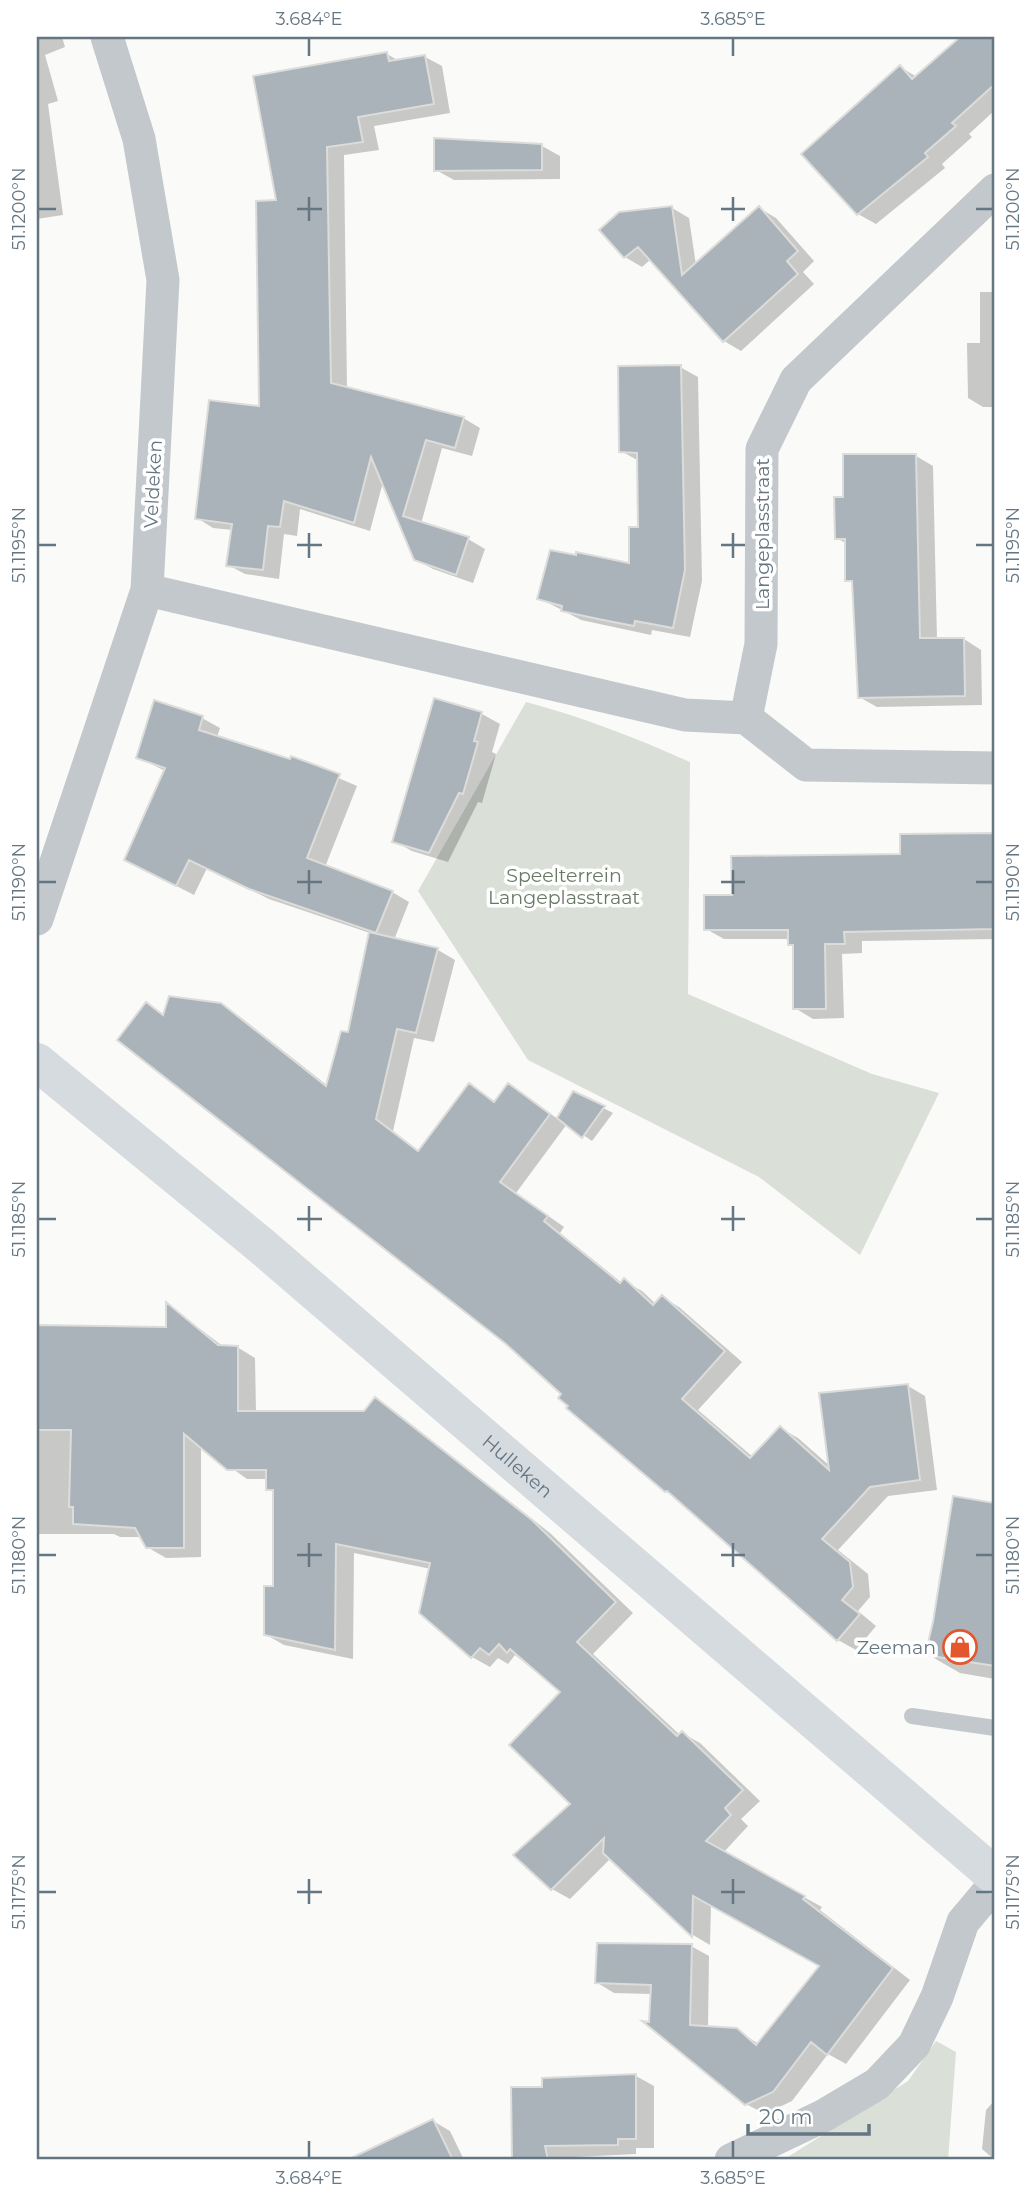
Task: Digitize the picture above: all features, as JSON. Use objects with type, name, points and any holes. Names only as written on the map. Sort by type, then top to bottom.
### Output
[{"type":"main road","name":"Hulleken","points":[[37,1062],[258,1243],[995,1876]]},
{"type":"street","name":"Veldeken","points":[[37,919],[147,590],[163,280],[139,139],[107,37]]},
{"type":"street","name":"Langeplasstraat","points":[[746,718],[761,644],[762,449],[796,380],[995,190]]},
{"type":"street","points":[[147,590],[685,715],[746,718],[806,765],[995,768]]},
{"type":"street","points":[[731,2160],[823,2116],[877,2084],[887,2074],[914,2045],[937,1997],[963,1922],[995,1884]]},
{"type":"lane","points":[[912,1716],[995,1728]]},
{"type":"green space","name":"Speelterrein Langeplasstraat","points":[[526,702],[609,729],[690,762],[688,994],[872,1074],[939,1093],[860,1255],[759,1177],[528,1060],[418,891]]},
{"type":"green space","points":[[936,2041],[956,2052],[948,2160],[783,2160],[908,2081]]},
{"type":"building","points":[[960,37],[995,37],[995,84],[952,123],[956,126],[925,153],[928,157],[857,215],[801,154],[900,65],[912,79]]},
{"type":"building","points":[[387,52],[389,61],[425,55],[434,104],[358,117],[363,142],[327,147],[331,383],[464,417],[455,448],[426,440],[403,516],[469,537],[456,575],[414,560],[371,457],[354,523],[284,501],[280,527],[268,526],[263,570],[226,566],[232,524],[195,519],[209,400],[259,406],[256,201],[276,200],[253,76]]},
{"type":"building","points":[[434,138],[542,144],[542,170],[434,171]]},
{"type":"building","points":[[672,206],[682,275],[759,206],[798,251],[787,261],[798,274],[723,342],[638,247],[624,258],[599,230],[619,212]]},
{"type":"building","points":[[681,365],[685,570],[673,628],[635,621],[634,626],[603,620],[561,611],[562,606],[537,599],[550,550],[576,555],[576,552],[629,563],[629,527],[638,527],[637,453],[619,452],[618,366]]},
{"type":"building","points":[[843,454],[916,454],[920,638],[964,638],[965,696],[858,698],[852,581],[845,581],[845,539],[835,539],[834,497],[843,497]]},
{"type":"building","points":[[434,698],[482,712],[474,741],[478,742],[463,794],[459,793],[429,853],[392,842]]},
{"type":"building","points":[[154,700],[203,716],[199,730],[290,759],[291,756],[340,774],[307,858],[393,891],[376,933],[249,889],[189,860],[176,886],[124,860],[165,768],[136,758]]},
{"type":"building","points":[[995,833],[995,929],[844,932],[845,944],[825,944],[826,1009],[793,1009],[793,945],[788,945],[788,930],[704,930],[704,895],[732,895],[731,856],[900,854],[900,834]]},
{"type":"building","points":[[369,932],[438,948],[416,1033],[397,1029],[376,1119],[418,1151],[469,1083],[494,1102],[508,1083],[550,1114],[500,1182],[548,1216],[544,1221],[620,1283],[624,1278],[653,1305],[662,1295],[725,1351],[682,1399],[750,1458],[780,1426],[829,1470],[819,1393],[908,1384],[920,1480],[870,1487],[822,1539],[850,1562],[853,1587],[842,1600],[860,1614],[837,1641],[667,1491],[566,1408],[568,1406],[558,1398],[561,1394],[506,1344],[117,1040],[146,1002],[163,1015],[169,996],[221,1003],[326,1086],[341,1031],[348,1032]]},
{"type":"building","points":[[573,1091],[605,1106],[582,1138],[557,1118]]},
{"type":"building","points":[[166,1302],[218,1345],[238,1346],[238,1411],[364,1411],[375,1397],[532,1520],[616,1602],[577,1642],[677,1736],[682,1731],[743,1790],[725,1808],[731,1815],[706,1841],[805,1896],[803,1899],[893,1968],[827,2055],[811,2042],[773,2092],[745,2105],[642,2021],[649,2022],[651,1985],[595,1983],[597,1943],[692,1944],[690,2025],[737,2028],[756,2045],[819,1966],[693,1896],[692,1937],[603,1853],[604,1838],[551,1890],[513,1855],[570,1804],[509,1745],[560,1692],[510,1649],[507,1653],[499,1644],[489,1655],[480,1648],[471,1658],[419,1613],[430,1563],[336,1544],[335,1650],[264,1635],[264,1586],[273,1586],[273,1490],[266,1490],[266,1470],[227,1470],[184,1434],[184,1548],[146,1548],[135,1528],[73,1524],[73,1507],[69,1507],[71,1430],[37,1430],[37,1325],[166,1327]]},
{"type":"building","points":[[953,1496],[995,1503],[995,1666],[925,1655],[933,1622]]},
{"type":"building","points":[[636,2074],[636,2139],[618,2139],[618,2145],[545,2146],[548,2160],[512,2160],[511,2087],[542,2087],[542,2078]]},
{"type":"building","points":[[433,2119],[453,2160],[347,2160]]},
{"type":"place","name":"Zeeman","points":[[960,1647]]}]
